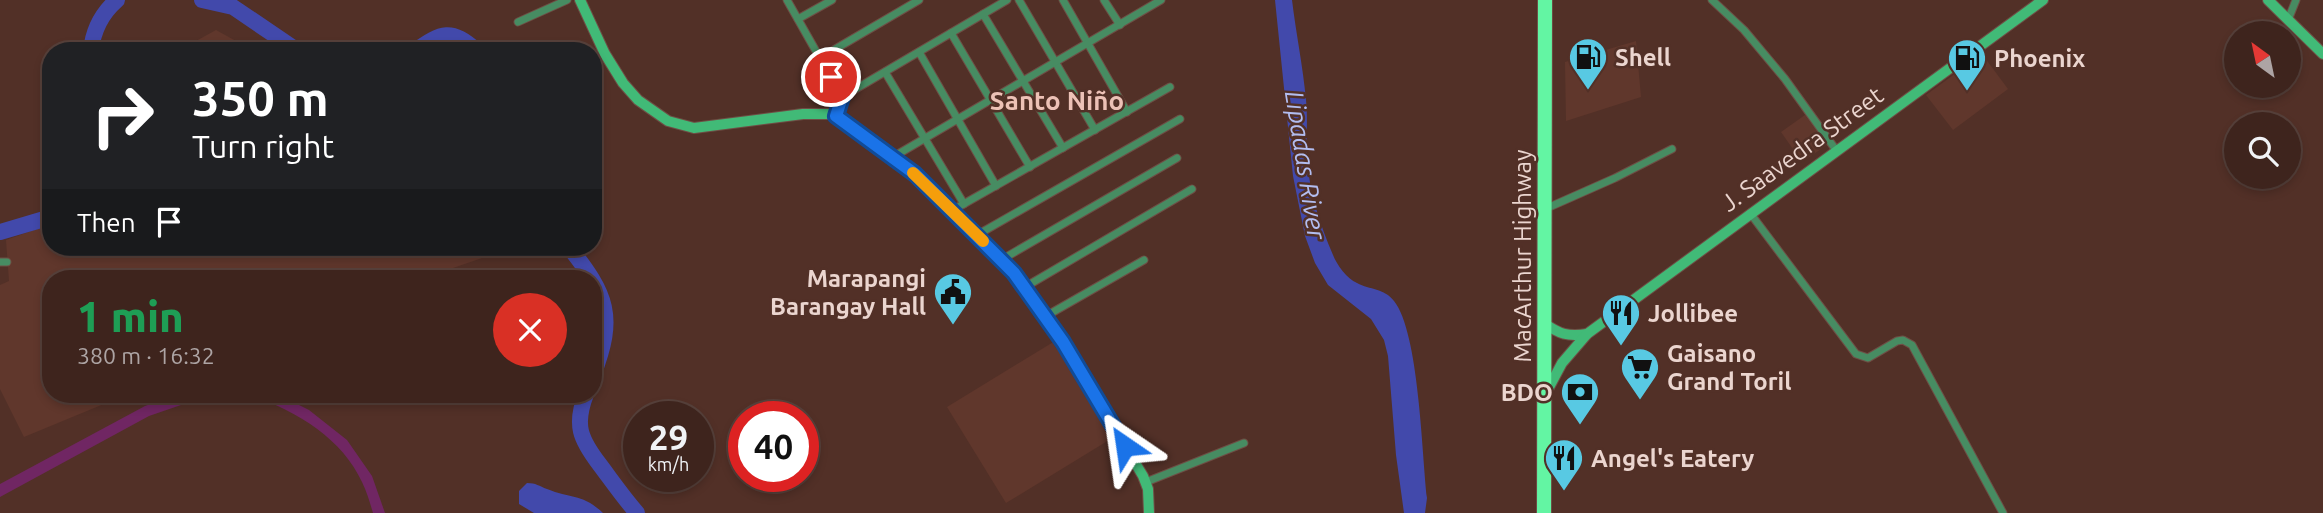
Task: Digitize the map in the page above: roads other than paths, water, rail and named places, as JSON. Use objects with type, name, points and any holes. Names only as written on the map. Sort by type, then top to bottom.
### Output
[{"type":"highway","name":"MacArthur Highway","points":[[1544,513],[1545,0]]},
{"type":"street","points":[[518,22],[567,0]]},
{"type":"street","points":[[580,0],[599,42]]},
{"type":"street","points":[[787,0],[842,97]]},
{"type":"street","points":[[798,19],[832,0]]},
{"type":"street","points":[[820,58],[919,0]]},
{"type":"street","points":[[836,116],[842,97],[1007,0]]},
{"type":"street","points":[[1019,0],[1096,130]]},
{"type":"street","points":[[1063,0],[1127,112]]},
{"type":"street","points":[[1104,0],[1120,25]]},
{"type":"street","points":[[893,157],[1120,25],[1149,3],[1161,0]]},
{"type":"street","points":[[1713,0],[1744,30],[1785,79],[1836,150]]},
{"type":"street","name":"J. Saavedra Street","points":[[1544,397],[1562,363],[1587,334],[2043,0]]},
{"type":"street","points":[[2268,0],[2323,54]]},
{"type":"street","points":[[2288,20],[2297,0]]},
{"type":"street","points":[[983,14],[1063,148]]},
{"type":"street","points":[[951,33],[1030,167]]},
{"type":"street","points":[[602,48],[622,83],[638,100],[668,121],[694,128],[815,113],[836,116],[893,157],[953,210],[1026,287],[1146,482],[1149,513]]},
{"type":"street","points":[[919,52],[996,186]]},
{"type":"street","points":[[885,72],[964,204]]},
{"type":"street","points":[[953,210],[1171,87]]},
{"type":"street","points":[[977,235],[1180,119]]},
{"type":"street","points":[[1545,209],[1672,149]]},
{"type":"street","points":[[1001,260],[1177,158]]},
{"type":"street","points":[[1026,287],[1192,190]]},
{"type":"street","points":[[1750,213],[1856,354],[1868,358],[1903,340],[1913,345],[2003,513]]},
{"type":"street","points":[[1046,316],[1144,260]]},
{"type":"street","points":[[1544,323],[1562,335],[1587,334]]},
{"type":"street","points":[[1146,482],[1244,443]]},
{"type":"water","name":"Lipadas River","points":[[1275,0],[1292,0],[1306,100],[1308,170],[1316,208],[1328,244],[1337,263],[1353,281],[1386,294],[1394,301],[1409,339],[1421,425],[1427,498],[1425,513],[1404,513],[1388,356],[1384,340],[1371,319],[1328,285],[1315,263],[1305,236],[1293,176]]},
{"type":"water","points":[[527,483],[582,499],[603,513],[534,513],[519,504],[519,491]]},
{"type":"waterway","points":[[93,42],[99,23],[117,0]]},
{"type":"waterway","points":[[202,0],[233,7],[285,42]]},
{"type":"waterway","points":[[429,42],[446,35],[465,42]]},
{"type":"waterway","points":[[0,232],[42,220]]},
{"type":"waterway","points":[[576,256],[586,270]]},
{"type":"waterway","points":[[602,301],[606,321],[602,346]]},
{"type":"waterway","points":[[583,403],[580,423],[584,439],[593,456],[637,513]]},
{"type":"place","name":"Shell","points":[[1588,91]]},
{"type":"place","name":"Phoenix","points":[[1967,92]]},
{"type":"place","name":"Marapangi Barangay Hall","points":[[953,326]]},
{"type":"place","name":"Jollibee","points":[[1621,347]]},
{"type":"place","name":"Gaisano Grand Toril","points":[[1640,401]]},
{"type":"place","name":"BDO","points":[[1580,426]]},
{"type":"place","name":"Angel's Eatery","points":[[1564,492]]},
{"type":"district","name":"Santo Niño","points":[[1057,100]]}]
